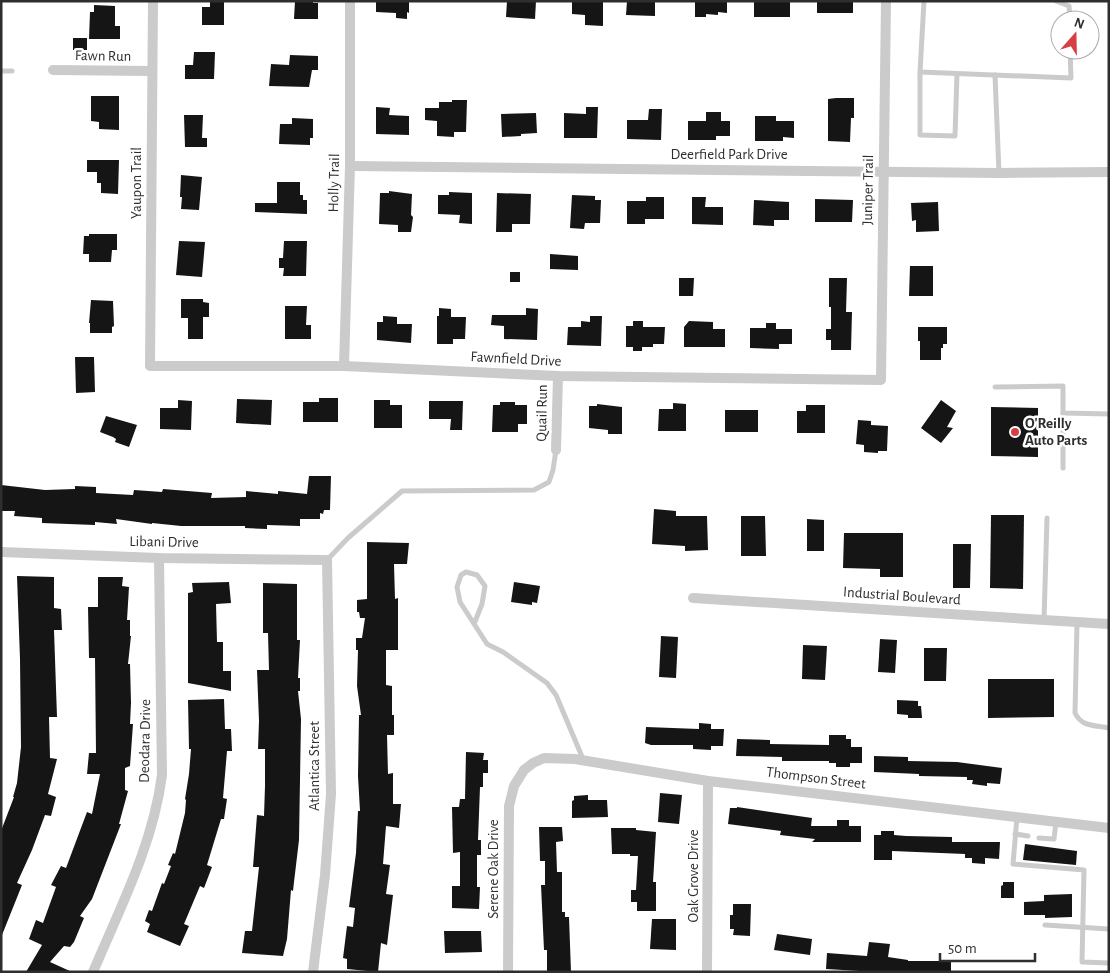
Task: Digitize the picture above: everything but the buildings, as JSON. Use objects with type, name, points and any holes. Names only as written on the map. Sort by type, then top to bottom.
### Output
[{"type":"street","name":"Yaupon Trail","points":[[150,366],[153,1]]},
{"type":"street","name":"Holly Trail","points":[[344,366],[350,166],[350,1]]},
{"type":"street","name":"Juniper Trail","points":[[880,380],[886,1]]},
{"type":"street","name":"Fawn Run","points":[[53,70],[152,71]]},
{"type":"street","name":"Deerfield Park Drive","points":[[350,166],[999,173],[1109,172]]},
{"type":"street","name":"Fawnfield Drive","points":[[150,366],[344,366],[558,376],[880,380]]},
{"type":"street","name":"Quail Run","points":[[556,450],[558,376]]},
{"type":"street","name":"Libani Drive","points":[[1,552],[159,558],[327,560]]},
{"type":"street","name":"Deodara Drive","points":[[93,972],[145,850],[159,794],[162,765],[159,558]]},
{"type":"street","name":"Atlantica Street","points":[[313,972],[325,875],[331,794],[327,560]]},
{"type":"street","name":"Industrial Boulevard","points":[[693,598],[1109,624]]},
{"type":"street","name":"Thompson Street","points":[[524,770],[544,758],[583,760],[708,781],[1109,828]]},
{"type":"street","name":"Serene Oak Drive","points":[[508,972],[509,806],[514,786],[524,770]]},
{"type":"street","name":"Oak Grove Drive","points":[[707,972],[708,781]]},
{"type":"lane","points":[[924,1],[920,72],[920,135],[955,136],[957,74]]},
{"type":"lane","points":[[1056,1],[1069,6],[1069,10]]},
{"type":"lane","points":[[920,72],[1071,78],[1070,60]]},
{"type":"lane","points":[[1,72],[12,71]]},
{"type":"lane","points":[[994,75],[999,173]]},
{"type":"lane","points":[[996,387],[1063,386],[1063,468]]},
{"type":"lane","points":[[1064,413],[1109,414]]},
{"type":"lane","points":[[327,560],[348,538],[402,491],[534,490],[549,482],[556,450]]},
{"type":"lane","points":[[1044,620],[1047,518]]},
{"type":"lane","points":[[474,624],[482,604],[485,586],[477,575],[466,572],[461,575],[457,587],[460,602],[474,624],[487,644],[503,652],[531,671],[546,683],[556,695],[583,760]]},
{"type":"lane","points":[[1077,623],[1075,712],[1079,720],[1084,724],[1109,728]]},
{"type":"lane","points":[[1017,817],[1013,864],[1084,870],[1082,962],[1109,963]]},
{"type":"lane","points":[[1039,838],[1054,839],[1056,822]]},
{"type":"lane","points":[[1016,834],[1028,836]]},
{"type":"lane","points":[[1045,925],[1109,929]]},
{"type":"place","name":"O'Reilly Auto Parts","points":[[1015,432]]}]
